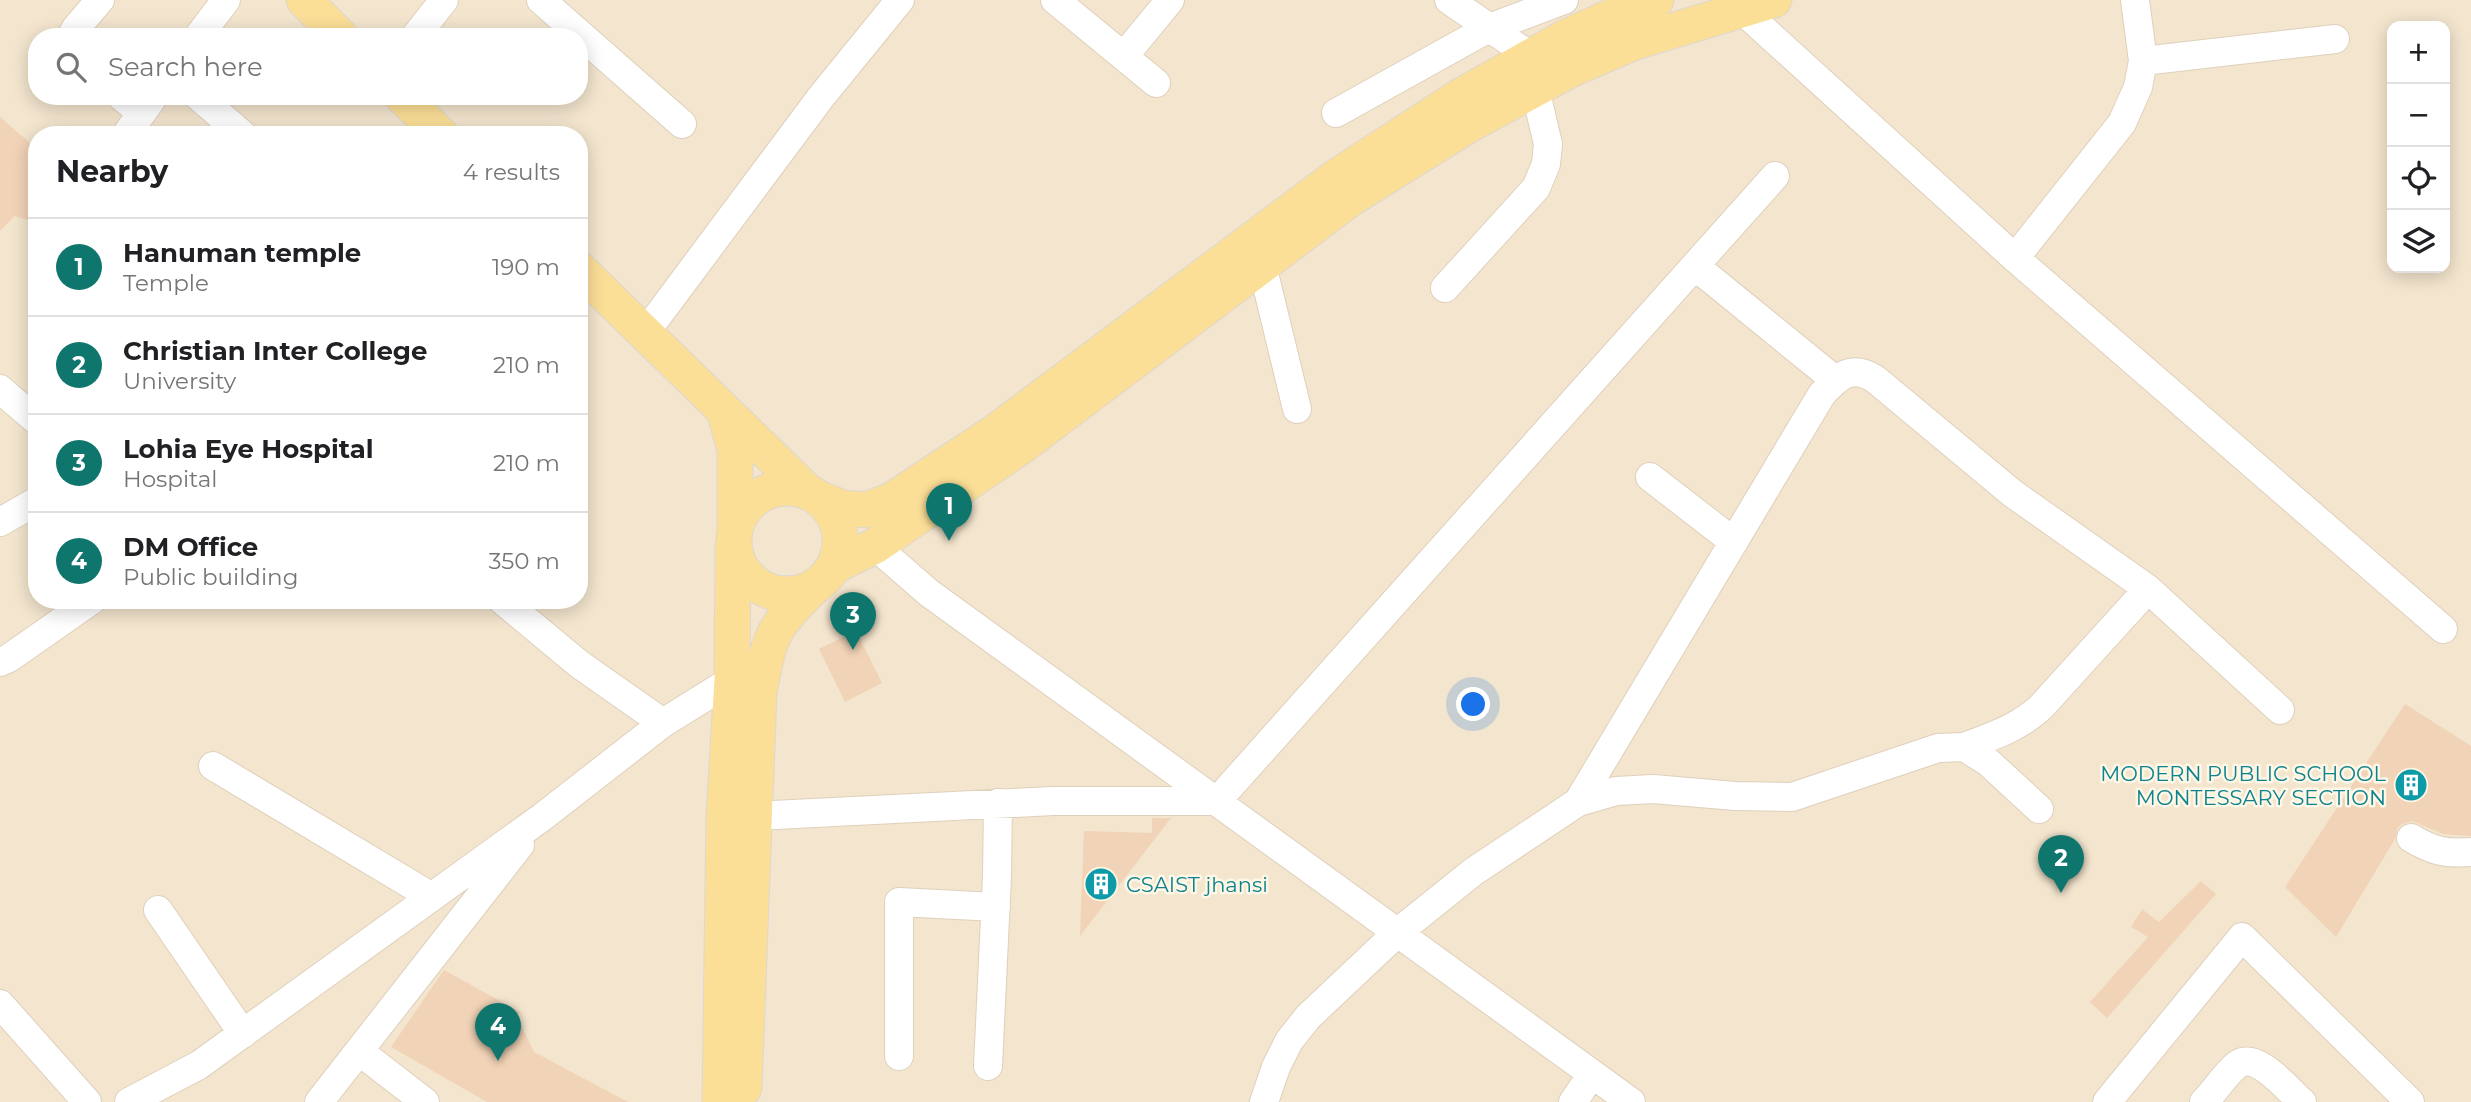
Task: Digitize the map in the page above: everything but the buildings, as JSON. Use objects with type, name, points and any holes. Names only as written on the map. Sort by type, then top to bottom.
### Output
[{"type":"main road","points":[[304,0],[332,28]]},
{"type":"main road","points":[[720,1102],[739,816],[766,655],[777,625],[836,565],[875,546],[1022,446],[1350,199],[1469,125],[1533,73],[1566,37],[1656,0]]},
{"type":"main road","points":[[811,590],[794,595],[777,594],[761,588],[747,578],[738,563],[734,537],[742,513],[753,499],[769,490],[787,487],[843,508],[866,510],[892,500],[995,432],[1336,177],[1459,97],[1533,73],[1570,70],[1635,42],[1751,3]]},
{"type":"main road","points":[[411,105],[433,126]]},
{"type":"main road","points":[[588,278],[725,413],[833,512],[840,529],[841,547],[836,565]]},
{"type":"main road","points":[[725,413],[735,450],[732,680],[739,816],[744,1102]]},
{"type":"street","points":[[78,28],[100,0]]},
{"type":"street","points":[[205,28],[226,0]]},
{"type":"street","points":[[422,28],[443,0]]},
{"type":"street","points":[[541,0],[573,28]]},
{"type":"street","points":[[645,333],[821,97],[900,0]]},
{"type":"street","points":[[1055,0],[1156,83]]},
{"type":"street","points":[[1124,56],[1170,0]]},
{"type":"street","points":[[1444,288],[1536,188],[1546,164],[1548,144],[1533,73],[1489,28],[1449,0]]},
{"type":"street","points":[[1336,113],[1489,28],[1564,0]]},
{"type":"street","points":[[2015,258],[2122,123],[2138,87],[2143,61],[2135,0]]},
{"type":"street","points":[[1751,3],[2015,258],[2443,629]]},
{"type":"street","points":[[2143,61],[2335,39]]},
{"type":"street","points":[[588,42],[681,124]]},
{"type":"street","points":[[208,105],[233,126]]},
{"type":"street","points":[[739,816],[1053,801],[1217,801],[1775,176]]},
{"type":"street","points":[[1262,265],[1297,409]]},
{"type":"street","points":[[1695,266],[1835,380]]},
{"type":"street","points":[[1578,802],[1822,394],[1835,380],[1853,371],[1864,372],[1875,379],[2012,494],[2148,589],[2280,710]]},
{"type":"street","points":[[2,394],[28,414]]},
{"type":"street","points":[[1650,477],[1734,542]]},
{"type":"street","points":[[0,522],[28,506]]},
{"type":"street","points":[[875,546],[929,593],[1631,1102]]},
{"type":"street","points":[[1264,1102],[1276,1067],[1289,1041],[1308,1017],[1397,933],[1472,872],[1578,802],[1616,791],[1653,789],[1735,796],[1792,797],[1938,748],[1964,747],[2008,731],[2041,707],[2148,589]]},
{"type":"street","points":[[0,662],[79,609]]},
{"type":"street","points":[[513,609],[579,664],[663,723]]},
{"type":"street","points":[[129,1102],[199,1065],[541,818],[663,723],[732,680]]},
{"type":"street","points":[[1964,747],[1988,762],[2039,809]]},
{"type":"street","points":[[213,766],[432,897]]},
{"type":"street","points":[[988,1066],[998,803]]},
{"type":"street","points":[[319,1102],[541,818]]},
{"type":"street","points":[[2411,838],[2428,848],[2448,854],[2471,852]]},
{"type":"street","points":[[899,1056],[899,902],[996,907]]},
{"type":"street","points":[[158,910],[243,1034]]},
{"type":"street","points":[[2107,1102],[2242,937],[2410,1102]]},
{"type":"street","points":[[0,1004],[88,1102]]},
{"type":"street","points":[[359,1051],[425,1102]]},
{"type":"street","points":[[2204,1102],[2238,1065],[2247,1061],[2265,1068],[2302,1102]]},
{"type":"street","points":[[1573,1102],[1592,1074]]},
{"type":"shaded area","points":[[0,0],[2471,0],[2471,1102],[0,1102]]},
{"type":"place","name":"Hanuman temple","points":[[949,541]]},
{"type":"place","name":"Lohia Eye Hospital","points":[[853,650]]},
{"type":"place","name":"MODERN PUBLIC SCHOOL MONTESSARY SECTION","points":[[2411,785]]},
{"type":"place","name":"CSAIST jhansi","points":[[1101,884]]},
{"type":"place","name":"Christian Inter College","points":[[2061,893]]},
{"type":"place","name":"DM Office","points":[[498,1061]]}]
